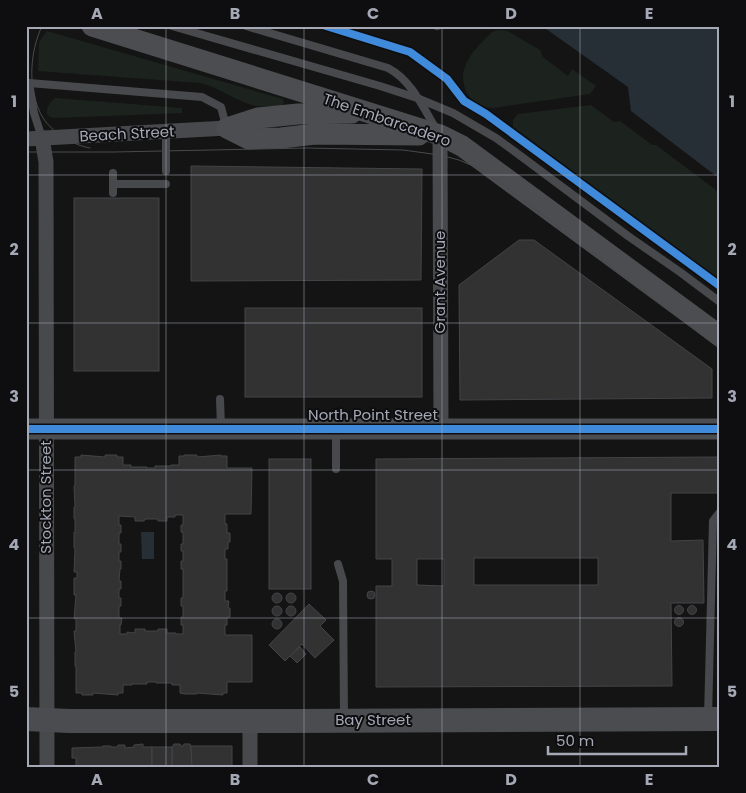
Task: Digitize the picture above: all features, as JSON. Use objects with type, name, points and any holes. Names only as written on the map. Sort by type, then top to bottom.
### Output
[{"type":"main road","name":"Bay Street","points":[[37,719],[250,721],[714,720]]},
{"type":"street","name":"The Embarcadero","points":[[92,26],[440,135],[468,151],[720,336]]},
{"type":"street","points":[[227,128],[258,118],[336,113],[374,114]]},
{"type":"street","points":[[227,128],[249,139],[316,134],[440,135]]},
{"type":"street","name":"Beach Street","points":[[26,139],[227,128]]},
{"type":"street","name":"Grant Avenue","points":[[440,135],[441,429]]},
{"type":"street","name":"Stockton Street","points":[[42,138],[46,162],[36,429],[37,719],[47,767]]},
{"type":"street","name":"North Point Street","points":[[36,429],[720,429]]},
{"type":"street","points":[[250,721],[250,767]]},
{"type":"lane","points":[[172,26],[371,83],[417,98],[453,113],[496,138],[720,302]]},
{"type":"lane","points":[[246,26],[396,72],[404,79],[440,135]]},
{"type":"lane","points":[[42,138],[34,113],[29,84],[202,97],[221,107],[227,128]]},
{"type":"lane","points":[[166,132],[166,170]]},
{"type":"lane","points":[[113,173],[113,193]]},
{"type":"lane","points":[[113,184],[166,184]]},
{"type":"lane","points":[[220,399],[221,429]]},
{"type":"lane","points":[[336,429],[336,469]]},
{"type":"lane","points":[[714,720],[713,521],[720,512]]},
{"type":"lane","points":[[338,564],[343,581],[344,720]]},
{"type":"shaded area","points":[[542,26],[720,26],[720,179],[631,111],[628,87]]},
{"type":"shaded area","points":[[498,30],[507,31],[540,50],[543,57],[568,76],[572,69],[596,86],[590,94],[493,108],[478,104],[467,93],[463,75],[465,67],[480,45],[492,32]]},
{"type":"shaded area","points":[[47,31],[283,99],[284,103],[281,106],[252,105],[214,87],[200,83],[38,71],[39,42]]},
{"type":"shaded area","points":[[55,98],[182,108],[182,113],[55,118],[47,114],[47,109]]},
{"type":"shaded area","points":[[591,105],[614,122],[620,121],[652,145],[656,145],[720,193],[720,281],[513,127],[513,120],[518,114]]},
{"type":"shaded area","points":[[141,532],[154,532],[154,559],[142,559]]},
{"type":"building","points":[[425,26],[441,26],[438,30]]},
{"type":"building","points":[[191,166],[422,169],[421,280],[191,281]]},
{"type":"building","points":[[74,198],[159,198],[159,371],[74,371]]},
{"type":"building","points":[[519,240],[534,240],[712,369],[712,398],[460,400],[459,285]]},
{"type":"building","points":[[245,308],[422,308],[422,397],[245,397]]},
{"type":"building","points":[[81,455],[105,457],[105,455],[117,455],[117,457],[123,457],[123,465],[155,468],[155,466],[179,465],[179,456],[184,455],[197,455],[197,457],[221,455],[227,456],[227,468],[252,468],[251,514],[225,514],[225,524],[227,524],[227,533],[230,533],[230,542],[228,542],[228,549],[225,549],[225,559],[227,559],[227,591],[225,591],[225,601],[229,601],[230,617],[227,617],[225,635],[252,635],[252,682],[227,682],[227,693],[223,693],[223,695],[185,694],[180,693],[180,685],[156,682],[123,685],[123,693],[118,693],[118,695],[93,693],[93,695],[82,695],[82,693],[76,693],[74,631],[76,631],[76,618],[74,619],[76,595],[74,595],[74,578],[77,578],[77,572],[74,572],[74,486],[75,457],[81,457]],"holes":[[[183,515],[183,525],[181,525],[181,532],[183,532],[183,544],[181,544],[181,551],[183,551],[183,561],[181,561],[181,569],[183,569],[183,598],[181,598],[181,606],[183,606],[183,617],[181,617],[183,634],[167,633],[167,629],[158,629],[158,631],[135,629],[135,633],[127,632],[127,634],[120,634],[122,618],[119,618],[119,606],[121,606],[121,598],[119,598],[119,589],[121,589],[121,581],[119,581],[121,569],[121,561],[119,561],[119,552],[121,552],[121,544],[119,544],[119,533],[121,533],[119,516],[135,517],[135,521],[144,521],[145,519],[167,521],[167,517]]]},
{"type":"building","points":[[720,457],[720,493],[671,493],[671,541],[703,540],[704,603],[671,603],[672,686],[376,687],[376,586],[392,586],[392,559],[376,559],[376,459]],"holes":[[[474,558],[598,558],[598,585],[474,585]],[[417,559],[444,559],[444,586],[417,585]]]},
{"type":"building","points":[[269,459],[311,459],[311,589],[269,589]]},
{"type":"building","points":[[371,591],[375,595],[371,599],[367,595]]},
{"type":"building","points":[[275,593],[279,593],[282,598],[281,602],[275,603],[272,600],[272,596]]},
{"type":"building","points":[[289,593],[293,593],[296,598],[295,602],[289,603],[286,600],[286,596]]},
{"type":"building","points":[[309,604],[326,620],[320,626],[334,640],[315,658],[302,644],[285,661],[269,645]]},
{"type":"building","points":[[275,606],[279,606],[282,611],[281,615],[275,616],[272,613],[272,609]]},
{"type":"building","points":[[289,606],[293,606],[296,611],[295,615],[289,616],[286,613],[286,609]]},
{"type":"building","points":[[679,606],[683,610],[679,614],[675,610]]},
{"type":"building","points":[[692,606],[696,610],[692,614],[688,610]]},
{"type":"building","points":[[679,618],[683,622],[679,626],[675,622]]},
{"type":"building","points":[[275,619],[279,619],[282,624],[281,628],[275,629],[272,626],[272,622]]},
{"type":"building","points":[[300,647],[306,654],[297,663],[290,656]]},
{"type":"building","points":[[143,744],[143,747],[152,747],[152,767],[76,767],[76,758],[72,758],[72,748],[117,747],[118,745],[125,745],[125,748]]},
{"type":"building","points":[[174,744],[180,744],[182,747],[184,744],[190,744],[192,767],[172,767],[172,747]]},
{"type":"building","points":[[191,746],[232,746],[232,767],[192,767]]},
{"type":"building","points":[[152,747],[172,747],[172,767],[152,767]]},
{"type":"tram line","points":[[42,26],[33,57],[32,79],[35,100],[42,117],[53,130],[67,140],[90,148]]},
{"type":"tram line","points":[[168,26],[380,87],[418,99],[453,114],[513,152],[720,305]]},
{"type":"tram line","points":[[26,152],[307,148],[403,150],[440,155],[459,160],[480,169],[498,181],[720,349]]},
{"type":"cycle path","points":[[326,26],[410,52],[447,79],[464,101],[486,114],[720,286]]},
{"type":"cycle path","points":[[26,429],[720,429]]}]
